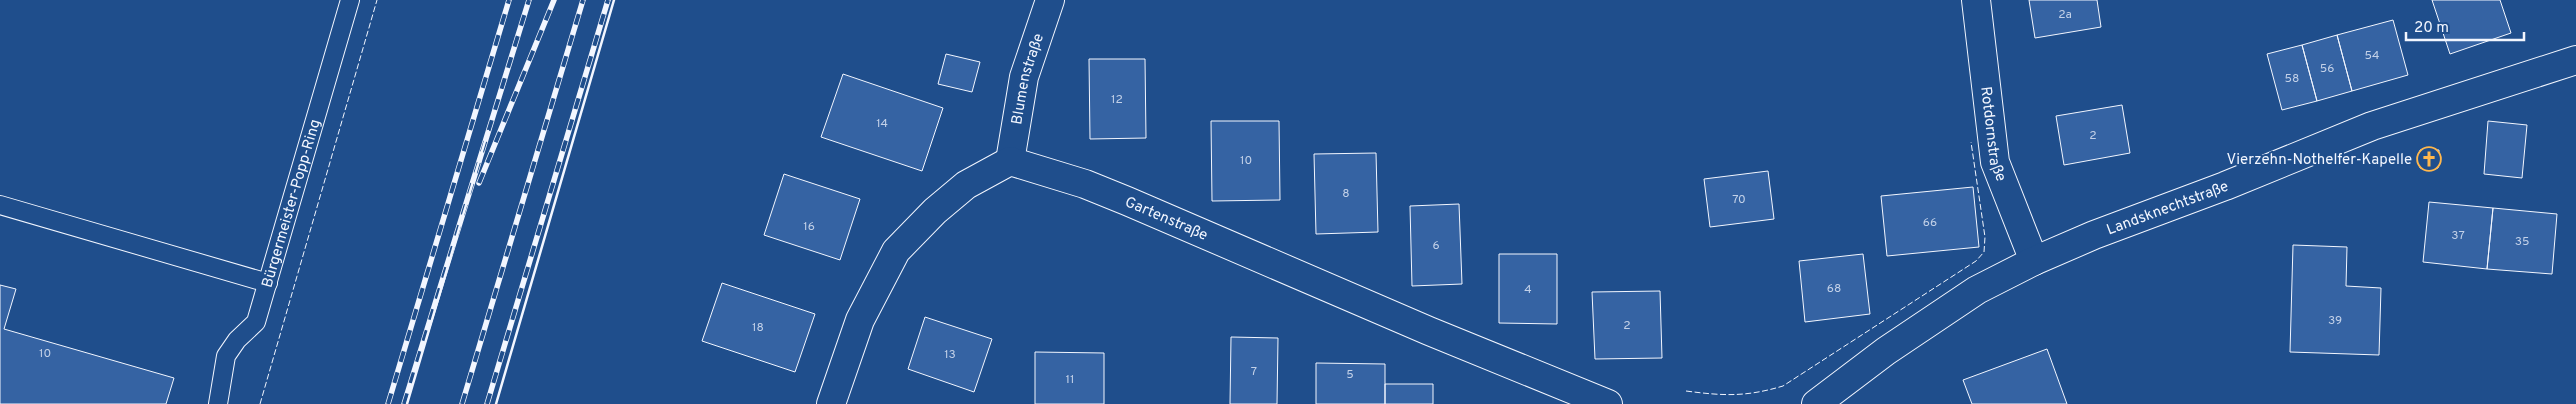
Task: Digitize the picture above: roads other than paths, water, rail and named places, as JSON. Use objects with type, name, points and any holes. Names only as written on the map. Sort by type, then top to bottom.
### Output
[{"type":"street","name":"Blumenstraße","points":[[1010,161],[1024,77],[1050,0]]},
{"type":"street","name":"Rotdornstraße","points":[[1976,0],[1995,162],[2034,261]]},
{"type":"street","name":"Landsknechtstraße","points":[[1816,404],[1886,351],[1978,290],[2034,261],[2094,235],[2225,186],[2372,126],[2576,60]]},
{"type":"street","points":[[831,404],[860,320],[896,251],[935,211],[966,185],[1010,161]]},
{"type":"street","name":"Gartenstraße","points":[[1010,161],[1085,184],[1127,201],[1429,331],[1608,404]]},
{"type":"lane","name":"Bürgermeister-Popp-Ring","points":[[0,205],[268,283],[350,0]]},
{"type":"lane","points":[[218,404],[226,356],[237,340],[256,322],[268,283]]},
{"type":"railway","points":[[388,404],[509,0]]},
{"type":"railway","points":[[404,404],[529,0]]},
{"type":"railway","points":[[479,183],[554,0]]},
{"type":"railway","points":[[462,404],[583,0]]},
{"type":"railway","points":[[487,404],[608,0]]},
{"type":"place","name":"Vierzehn-Nothelfer-Kapelle","points":[[2429,159]]}]
